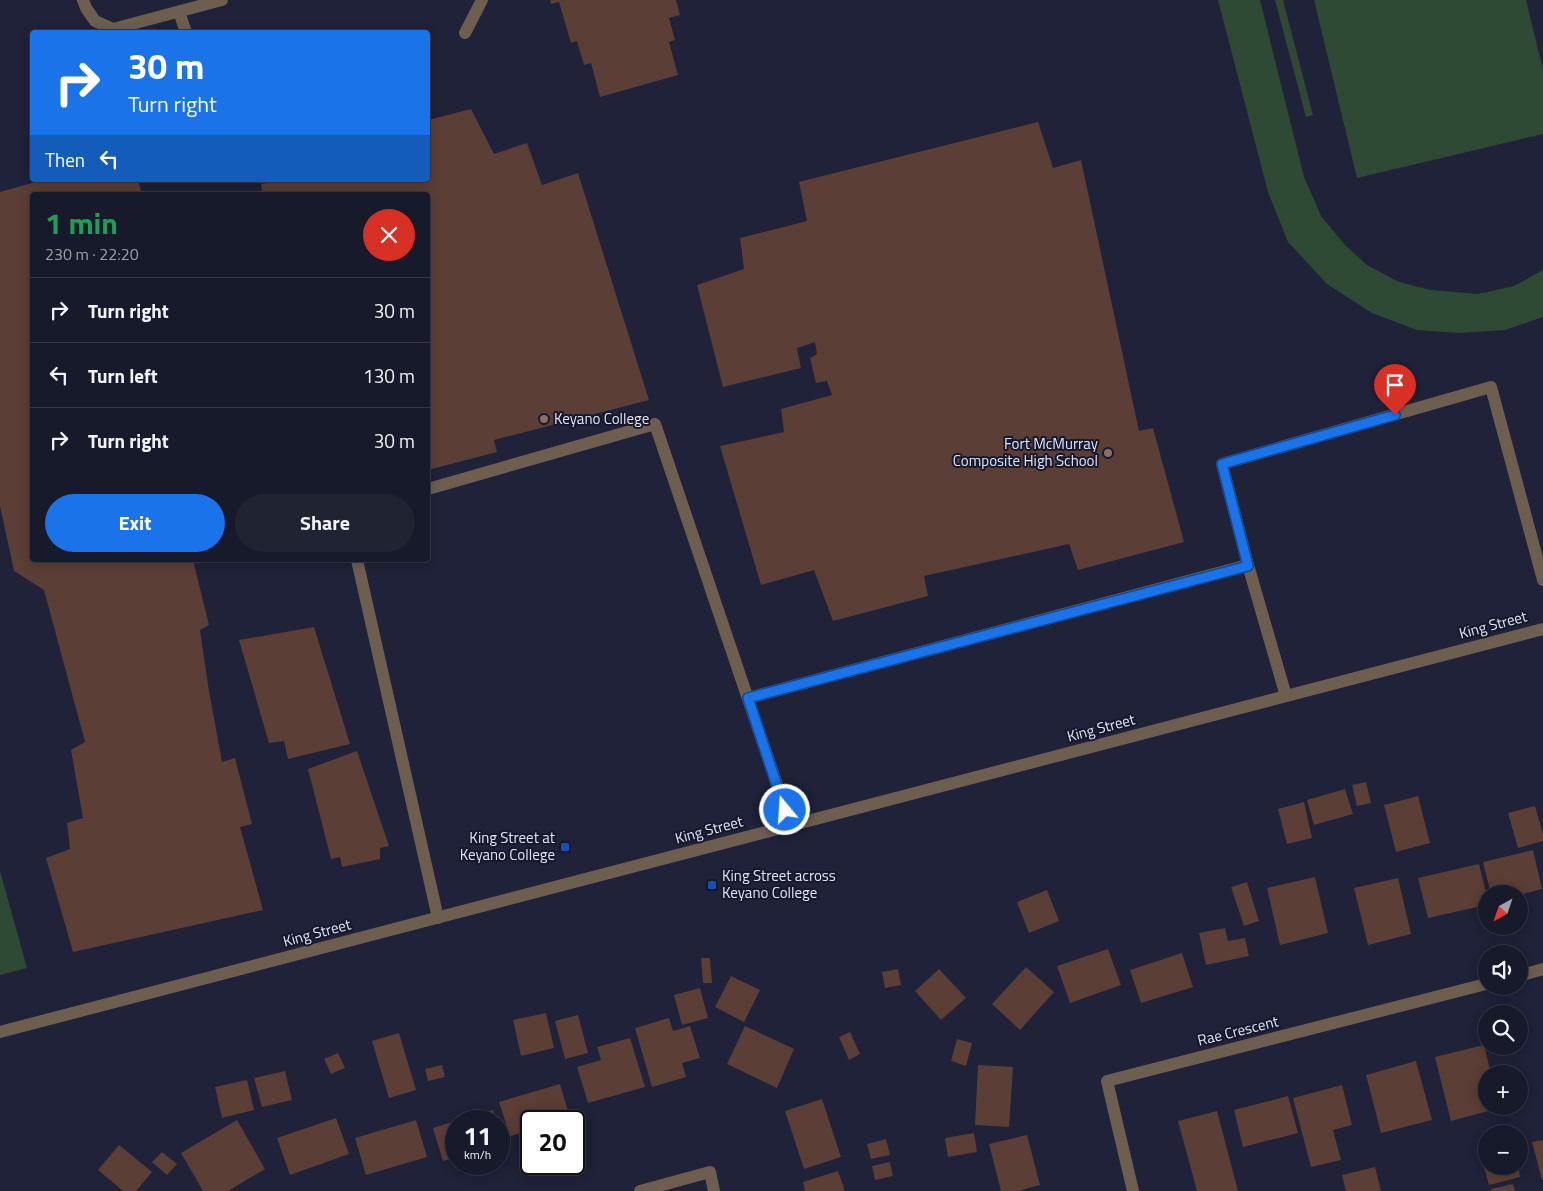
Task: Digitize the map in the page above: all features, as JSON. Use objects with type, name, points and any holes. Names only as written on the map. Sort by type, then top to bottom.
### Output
[{"type":"street","points":[[83,0],[95,21],[113,29],[222,0]]},
{"type":"street","points":[[465,33],[482,0]]},
{"type":"street","points":[[179,12],[185,30]]},
{"type":"street","points":[[1286,696],[1248,566],[1222,464],[1491,387],[1543,580]]},
{"type":"street","points":[[430,488],[655,424],[791,826]]},
{"type":"street","points":[[357,562],[438,918]]},
{"type":"street","points":[[748,698],[1248,566]]},
{"type":"street","name":"King Street","points":[[0,1032],[1543,629]]},
{"type":"street","points":[[1528,974],[1543,970]]},
{"type":"street","name":"Rae Crescent","points":[[1133,1191],[1106,1081],[1478,986]]},
{"type":"street","points":[[640,1191],[710,1172],[714,1191]]},
{"type":"green space","points":[[1218,0],[1260,0],[1304,177],[1321,216],[1345,245],[1367,265],[1399,282],[1431,290],[1478,294],[1514,286],[1543,270],[1543,317],[1505,330],[1459,333],[1417,330],[1372,313],[1327,284],[1288,242],[1268,192]]},
{"type":"green space","points":[[1275,0],[1283,0],[1313,115],[1306,117]]},
{"type":"green space","points":[[1314,0],[1526,0],[1543,70],[1543,134],[1357,178]]},
{"type":"green space","points":[[0,871],[27,968],[0,975]]},
{"type":"building","points":[[550,0],[676,0],[680,15],[669,18],[675,40],[669,42],[678,75],[600,97],[591,63],[584,65],[577,41],[571,43],[559,2],[551,4]]},
{"type":"building","points":[[471,109],[494,154],[527,143],[542,185],[578,173],[649,400],[494,440],[497,452],[430,469],[430,192],[262,192],[261,184],[274,182],[430,182],[430,119]]},
{"type":"building","points":[[1038,122],[1053,168],[1081,160],[1139,431],[1153,428],[1184,542],[1078,570],[1069,544],[924,576],[928,596],[833,621],[814,570],[761,585],[720,446],[784,432],[781,409],[832,395],[827,381],[816,383],[810,358],[817,354],[815,342],[797,348],[801,368],[723,387],[697,285],[744,269],[740,238],[807,221],[799,182]]},
{"type":"building","points":[[36,182],[139,182],[141,192],[30,192],[30,562],[193,562],[209,625],[200,630],[222,762],[235,758],[252,824],[240,827],[263,910],[73,952],[46,858],[70,849],[67,823],[83,818],[71,750],[85,742],[44,590],[14,571],[0,506],[0,192]]},
{"type":"building","points":[[314,627],[350,744],[288,759],[284,741],[269,743],[239,640]]},
{"type":"building","points":[[357,751],[389,846],[380,848],[380,859],[342,867],[340,857],[331,859],[308,769]]},
{"type":"building","points":[[1366,782],[1371,803],[1357,806],[1352,785]]},
{"type":"building","points":[[1345,789],[1353,814],[1314,825],[1307,800]]},
{"type":"building","points":[[1418,796],[1430,843],[1396,852],[1384,805]]},
{"type":"building","points":[[1304,802],[1312,838],[1287,844],[1278,809]]},
{"type":"building","points":[[1535,806],[1543,834],[1543,841],[1518,848],[1508,813]]},
{"type":"building","points":[[1533,850],[1542,889],[1528,893],[1528,885],[1489,885],[1483,862]]},
{"type":"building","points":[[1479,864],[1484,885],[1478,885],[1478,907],[1428,918],[1418,878]]},
{"type":"building","points":[[1315,877],[1328,933],[1280,945],[1267,888]]},
{"type":"building","points":[[1398,878],[1411,934],[1368,945],[1354,888]]},
{"type":"building","points":[[1247,882],[1259,921],[1244,926],[1231,887]]},
{"type":"building","points":[[1047,890],[1059,921],[1029,933],[1017,902]]},
{"type":"building","points":[[1225,928],[1228,941],[1245,938],[1249,956],[1206,965],[1199,933]]},
{"type":"building","points":[[1108,949],[1121,985],[1070,1003],[1057,966]]},
{"type":"building","points":[[1182,953],[1193,987],[1141,1003],[1130,970]]},
{"type":"building","points":[[701,958],[710,958],[712,983],[703,983]]},
{"type":"building","points":[[1026,967],[1054,992],[1020,1030],[992,1004]]},
{"type":"building","points":[[898,969],[901,985],[885,988],[882,972]]},
{"type":"building","points":[[939,969],[966,998],[941,1020],[915,991]]},
{"type":"building","points":[[731,976],[760,990],[744,1022],[715,1007]]},
{"type":"building","points":[[700,988],[708,1018],[682,1025],[674,995]]},
{"type":"building","points":[[546,1013],[554,1048],[521,1056],[513,1020]]},
{"type":"building","points":[[578,1015],[588,1053],[565,1059],[555,1021]]},
{"type":"building","points":[[669,1018],[673,1031],[690,1026],[700,1058],[682,1063],[686,1077],[652,1087],[635,1028]]},
{"type":"building","points":[[745,1026],[794,1049],[777,1088],[727,1064]]},
{"type":"building","points":[[850,1032],[860,1054],[849,1060],[839,1037]]},
{"type":"building","points":[[399,1033],[416,1090],[389,1098],[372,1041]]},
{"type":"building","points":[[630,1038],[645,1087],[588,1103],[577,1067],[601,1060],[597,1047]]},
{"type":"building","points":[[957,1039],[972,1043],[966,1066],[951,1061]]},
{"type":"building","points":[[1478,1046],[1478,1055],[1486,1055],[1489,1065],[1478,1065],[1478,1114],[1451,1121],[1435,1057]]},
{"type":"building","points":[[338,1053],[345,1068],[331,1074],[324,1059]]},
{"type":"building","points":[[1416,1061],[1432,1120],[1381,1133],[1366,1075]]},
{"type":"building","points":[[442,1065],[445,1077],[428,1081],[425,1069]]},
{"type":"building","points":[[978,1065],[1013,1067],[1009,1127],[975,1125]]},
{"type":"building","points":[[285,1071],[292,1100],[262,1107],[254,1078]]},
{"type":"building","points":[[247,1080],[254,1110],[222,1118],[215,1087]]},
{"type":"building","points":[[560,1084],[568,1110],[520,1110],[520,1133],[510,1136],[510,1110],[502,1110],[499,1102]]},
{"type":"building","points":[[1342,1085],[1352,1125],[1333,1130],[1341,1160],[1311,1167],[1293,1098]]},
{"type":"building","points":[[1288,1096],[1298,1133],[1243,1147],[1234,1110]]},
{"type":"building","points":[[822,1099],[841,1157],[804,1169],[785,1111]]},
{"type":"building","points":[[1217,1111],[1238,1191],[1197,1191],[1178,1121]]},
{"type":"building","points":[[336,1118],[349,1154],[290,1175],[277,1138]]},
{"type":"building","points":[[237,1120],[265,1169],[228,1191],[203,1191],[181,1153]]},
{"type":"building","points":[[416,1120],[427,1157],[366,1175],[355,1138]]},
{"type":"building","points":[[445,1124],[445,1160],[443,1161],[433,1128]]},
{"type":"building","points":[[974,1133],[977,1152],[948,1157],[945,1138]]},
{"type":"building","points":[[1027,1135],[1040,1185],[1018,1191],[1001,1191],[989,1144]]},
{"type":"building","points":[[886,1139],[890,1155],[871,1159],[867,1144]]},
{"type":"building","points":[[1543,1140],[1543,1180],[1542,1180],[1532,1142]]},
{"type":"building","points":[[119,1145],[152,1172],[136,1191],[123,1191],[98,1170]]},
{"type":"building","points":[[162,1152],[177,1164],[167,1175],[152,1162]]},
{"type":"building","points":[[890,1162],[893,1176],[875,1180],[872,1166]]},
{"type":"building","points":[[1375,1167],[1381,1191],[1346,1191],[1342,1175]]},
{"type":"building","points":[[838,1171],[845,1191],[805,1191],[803,1182]]},
{"type":"building","points":[[1486,1175],[1520,1175],[1520,1177],[1489,1185]]},
{"type":"building","points":[[1513,1184],[1515,1191],[1491,1191],[1491,1189]]},
{"type":"place","name":"Keyano College","points":[[544,419]]},
{"type":"place","name":"Fort McMurray Composite High School","points":[[1108,453]]},
{"type":"place","name":"King Street at Keyano College","points":[[565,847]]},
{"type":"place","name":"King Street across Keyano College","points":[[712,885]]},
{"type":"route","points":[[785,810],[748,698],[1248,566],[1222,464],[1395,415]]}]
